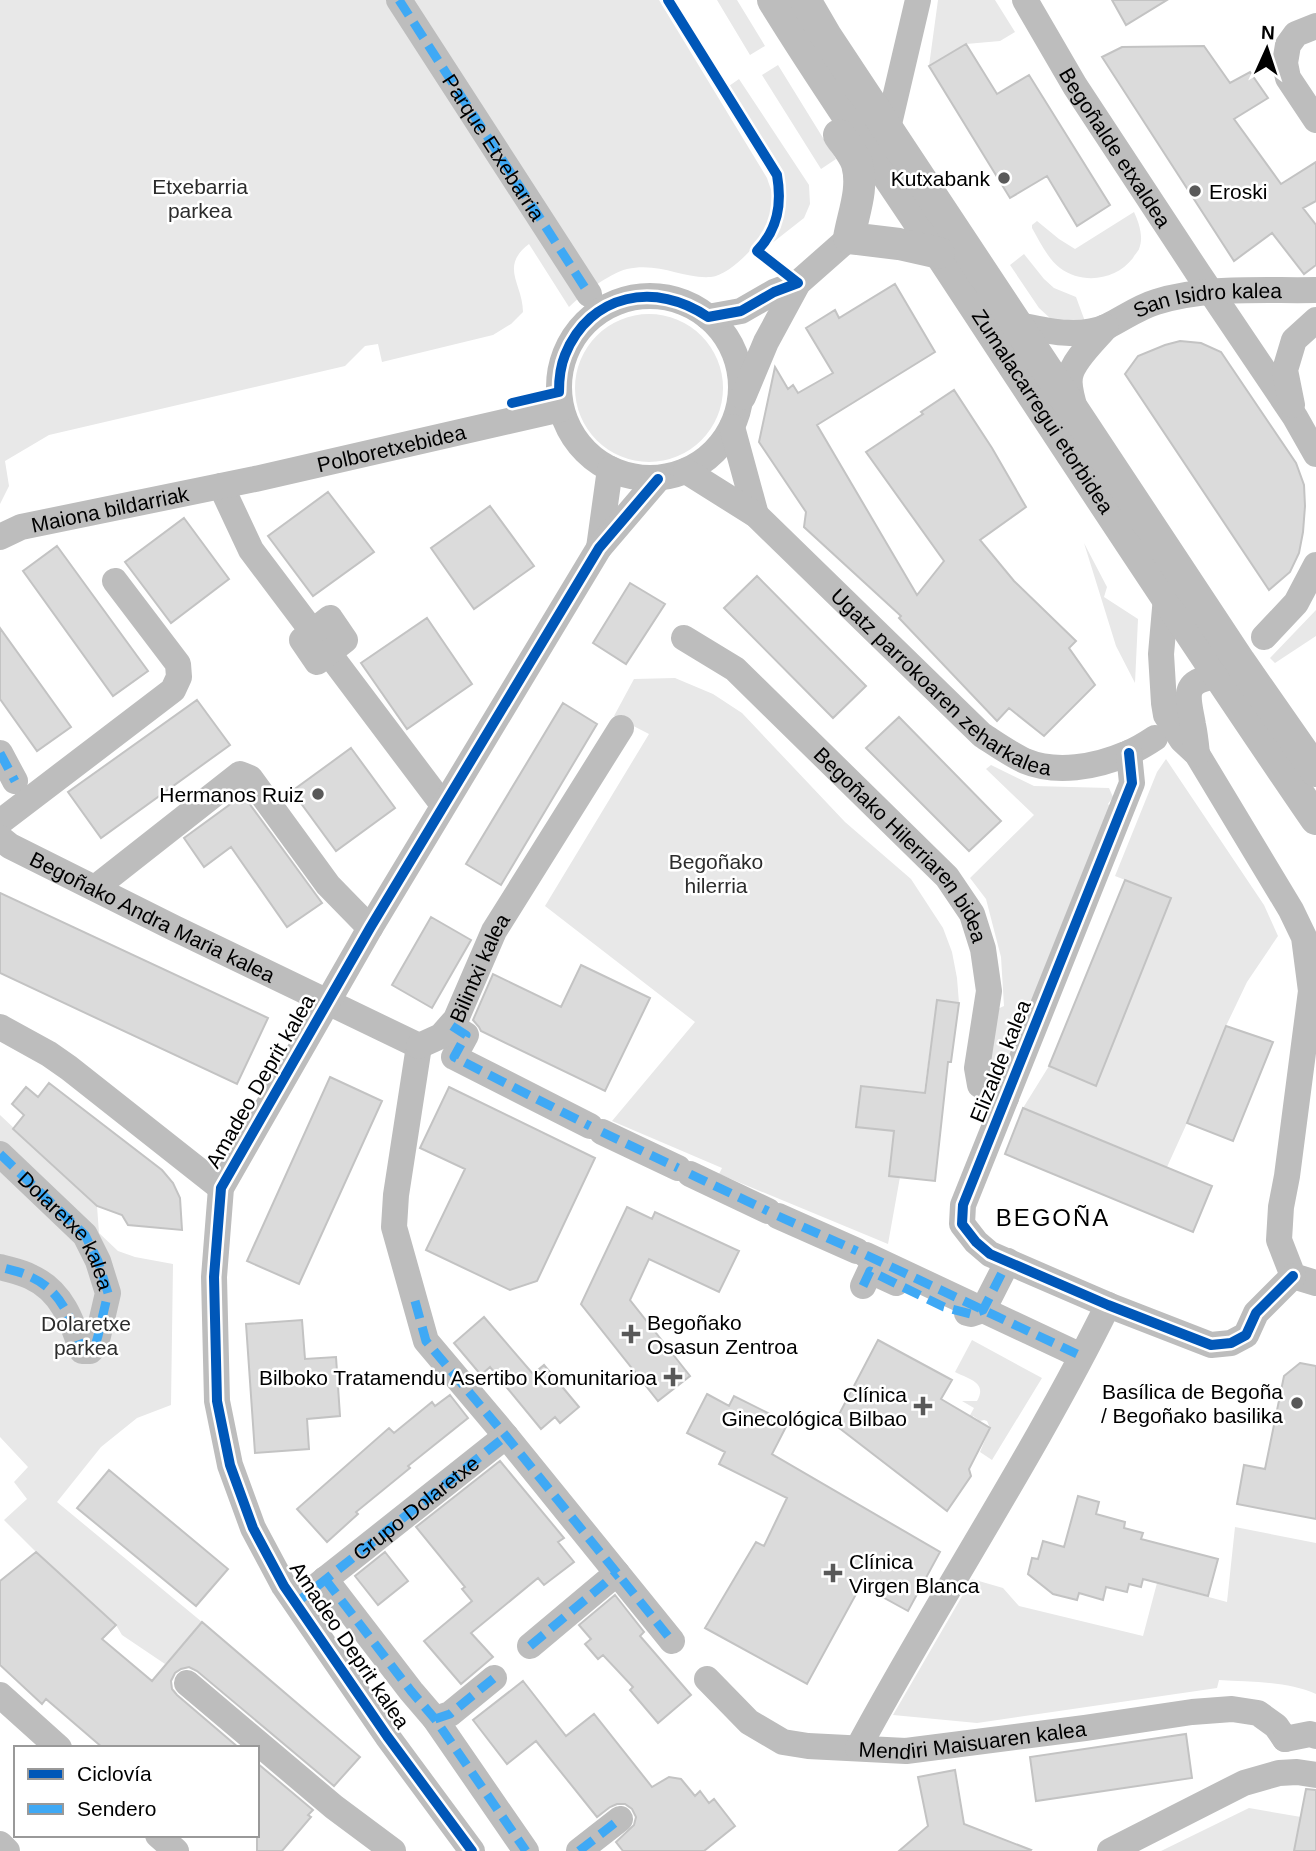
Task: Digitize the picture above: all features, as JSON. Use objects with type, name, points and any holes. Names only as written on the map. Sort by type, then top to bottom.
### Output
[{"type":"main road","name":"Zumalacarregui etorbidea","points":[[773,0],[804,51],[1218,676],[1316,819]]},
{"type":"main road","name":"Zumalacarregui etorbidea","points":[[805,0],[832,45],[1240,662],[1316,771]]},
{"type":"main road","points":[[804,51],[809,83],[856,161],[860,178],[849,238],[899,244],[939,253]]},
{"type":"street","name":"Parque Etxebarria","points":[[399,0],[589,294]]},
{"type":"street","points":[[888,128],[918,0]]},
{"type":"street","name":"Begoñalde etxaldea","points":[[1025,0],[1075,86],[1210,291]]},
{"type":"street","points":[[1316,26],[1296,33],[1288,44],[1285,64],[1289,79],[1316,120]]},
{"type":"street","points":[[740,402],[741,374],[733,348],[717,325],[694,307],[678,300],[660,297],[625,299],[594,315],[581,327],[571,342],[559,374],[561,409],[568,428],[579,445],[610,469],[629,476],[658,479],[700,464],[724,441],[732,427],[766,342],[798,283],[849,238]]},
{"type":"street","points":[[708,317],[741,311],[774,292],[798,283]]},
{"type":"street","name":"San Isidro kalea","points":[[1019,325],[1074,334],[1106,327],[1156,302],[1210,291],[1316,290]]},
{"type":"street","points":[[1210,291],[1295,417],[1316,454]]},
{"type":"street","points":[[1295,417],[1285,370],[1294,340],[1316,320]]},
{"type":"street","name":"San Isidro kalea","points":[[1075,410],[1070,374],[1077,360],[1106,327]]},
{"type":"street","name":"Polboretxebidea","points":[[221,486],[561,409]]},
{"type":"street","points":[[732,427],[756,515]]},
{"type":"street","name":"Amadeo Deprit kalea","points":[[599,548],[610,469]]},
{"type":"street","name":"Ugatz parrokoaren zeharkalea","points":[[685,471],[756,515],[982,736],[1005,750],[1028,762],[1054,767],[1074,767],[1106,762],[1155,738]]},
{"type":"street","name":"Amadeo Deprit kalea","points":[[472,1851],[387,1736],[284,1586],[253,1528],[230,1465],[218,1401],[214,1266],[221,1188],[370,928],[599,548],[658,479]]},
{"type":"street","points":[[221,486],[251,550],[443,805]]},
{"type":"street","name":"Maiona bildarriak","points":[[0,537],[21,527],[221,486]]},
{"type":"street","points":[[1264,637],[1296,603],[1316,565]]},
{"type":"street","points":[[2,842],[173,690],[178,677],[178,664],[115,582]]},
{"type":"street","points":[[452,1026],[466,1035],[454,1057],[684,1171],[1080,1355],[1108,1305],[1211,1345],[1231,1343],[1246,1335],[1256,1313],[1307,1279],[1279,1240],[1281,1207],[1311,991],[1304,937],[1291,910],[1197,754],[1182,740],[1166,715],[1161,654],[1166,597]]},
{"type":"street","name":"Begoñako Hilerriaren bidea","points":[[684,638],[735,669],[947,877],[962,897],[972,914],[984,949],[989,991],[977,1069],[980,1085],[1006,1098]]},
{"type":"street","points":[[1197,754],[1187,699],[1191,687],[1203,678],[1218,676]]},
{"type":"street","name":"Bilintxi kalea","points":[[419,1046],[442,1036],[452,1026],[494,931],[621,728]]},
{"type":"street","points":[[0,753],[15,781]]},
{"type":"street","name":"Elizalde kalea","points":[[1108,1305],[990,1254],[962,1224],[963,1205],[1132,783],[1129,753]]},
{"type":"street","points":[[95,888],[240,774],[250,778],[328,885],[370,928]]},
{"type":"street","name":"Begoñako Andra Maria kalea","points":[[2,842],[419,1046]]},
{"type":"street","points":[[0,1027],[69,1068],[221,1188]]},
{"type":"street","points":[[419,1046],[396,1195],[394,1227],[426,1341],[672,1641]]},
{"type":"street","name":"Dolaretxe kalea","points":[[0,1154],[85,1235],[98,1261],[108,1293],[98,1336],[90,1351],[82,1351],[72,1321],[60,1299],[32,1277],[0,1267]]},
{"type":"street","points":[[863,1286],[870,1271],[944,1307],[971,1314],[983,1310],[1008,1261]]},
{"type":"street","name":"Mendiri Maisuaren kalea","points":[[1080,1355],[1060,1398],[890,1689],[859,1748],[906,1751],[1192,1712],[1233,1709],[1258,1713],[1276,1726],[1284,1739]]},
{"type":"street","name":"Grupo Dolaretxe","points":[[296,1603],[506,1436]]},
{"type":"street","points":[[530,1646],[617,1573]]},
{"type":"street","points":[[325,1579],[435,1720],[526,1851]]},
{"type":"street","points":[[435,1720],[450,1714],[494,1678]]},
{"type":"street","points":[[708,1679],[749,1722],[783,1742],[859,1748]]},
{"type":"street","points":[[187,1683],[334,1807],[393,1851]]},
{"type":"street","points":[[0,1695],[57,1746]]},
{"type":"street","points":[[1279,1773],[1284,1739],[1310,1734],[1316,1736]]},
{"type":"street","points":[[1110,1851],[1244,1783],[1279,1773],[1316,1775]]},
{"type":"street","points":[[579,1851],[621,1819]]},
{"type":"street","points":[[160,1837],[176,1851]]},
{"type":"street","points":[[0,1844],[7,1851]]},
{"type":"green space","name":"Etxebarria parkea","points":[[0,0],[659,0],[767,178],[774,200],[771,217],[762,236],[750,251],[735,265],[718,275],[700,277],[660,269],[627,269],[604,280],[569,307],[529,244],[515,260],[514,268],[523,312],[511,324],[493,335],[382,362],[378,344],[365,346],[345,366],[49,435],[5,461],[9,486],[0,504]]},
{"type":"green space","points":[[717,0],[737,0],[765,46],[750,55]]},
{"type":"green space","points":[[938,0],[995,0],[1015,32],[1000,41],[966,44],[929,66]]},
{"type":"green space","points":[[778,65],[836,159],[821,169],[762,75]]},
{"type":"green space","points":[[739,79],[809,185],[810,204],[804,218],[762,251],[782,219],[785,184],[780,166],[729,86]]},
{"type":"green space","points":[[1134,212],[1141,235],[1139,250],[1118,271],[1099,278],[1079,277],[1060,268],[1048,255],[1032,228],[1037,221],[1075,249]]},
{"type":"green space","points":[[1024,254],[1054,288],[1076,297],[1086,324],[1051,319],[1039,308],[1010,265]]},
{"type":"green space","points":[[649,314],[677,320],[701,336],[717,360],[723,388],[717,416],[701,440],[677,456],[649,462],[621,456],[597,440],[581,416],[575,388],[581,360],[597,336],[621,320]]},
{"type":"green space","points":[[1084,543],[1107,587],[1104,597],[1138,619],[1135,683],[1116,646]]},
{"type":"green space","points":[[1316,610],[1316,636],[1275,663],[1270,658]]},
{"type":"green space","name":"Begoñako hilerria","points":[[675,678],[713,694],[742,713],[845,822],[911,879],[943,928],[952,952],[959,1003],[937,1001],[924,1092],[861,1086],[857,1127],[894,1131],[889,1175],[900,1177],[888,1244],[719,1174],[722,1168],[612,1121],[695,1022],[545,906],[649,734],[614,716],[634,679]]},
{"type":"green space","points":[[1166,759],[1264,905],[1278,936],[1247,982],[1167,1167],[1023,1108],[1049,1066],[1096,1085],[1171,898],[1115,876],[1157,772]]},
{"type":"green space","points":[[991,765],[1034,786],[1109,788],[1113,797],[1108,804],[1115,811],[1004,1075],[993,1072],[988,1066],[993,1011],[1004,1006],[1001,957],[986,899],[970,878],[1034,815],[986,769]]},
{"type":"green space","name":"Dolaretxe parkea","points":[[0,1115],[97,1206],[99,1233],[118,1251],[173,1264],[171,1405],[137,1418],[101,1447],[57,1502],[202,1622],[165,1664],[122,1635],[116,1625],[4,1520],[27,1499],[14,1482],[28,1467],[0,1437]]},
{"type":"green space","points":[[972,1340],[1042,1378],[992,1460],[980,1452],[990,1428],[987,1421],[969,1417],[974,1408],[962,1401],[977,1401],[980,1389],[971,1379],[955,1372]]},
{"type":"green space","points":[[1235,1527],[1316,1543],[1316,1694],[1281,1684],[1219,1680],[1217,1688],[977,1723],[893,1715],[972,1579],[1003,1588],[1019,1606],[1143,1636],[1157,1583],[1227,1602]]},
{"type":"green space","points":[[1249,1808],[1301,1817],[1294,1851],[1161,1851]]},
{"type":"building","points":[[1112,0],[1167,0],[1126,25]]},
{"type":"building","points":[[966,44],[997,94],[1029,75],[1110,205],[1077,226],[1047,176],[1010,198],[929,66]]},
{"type":"building","points":[[1204,46],[1230,83],[1250,72],[1268,98],[1234,119],[1281,184],[1316,162],[1316,201],[1303,208],[1316,225],[1316,265],[1304,274],[1272,233],[1234,261],[1102,57],[1122,47]]},
{"type":"building","points":[[895,284],[935,352],[817,425],[917,595],[944,561],[866,452],[954,390],[1026,507],[980,540],[1014,581],[1076,641],[1069,648],[1095,685],[1044,736],[1009,708],[997,721],[899,618],[901,616],[804,527],[806,512],[759,442],[775,367],[788,389],[793,385],[798,393],[833,373],[806,328],[835,310],[839,318]]},
{"type":"building","points":[[1180,341],[1201,343],[1221,352],[1296,463],[1304,485],[1305,506],[1299,553],[1290,572],[1269,590],[1125,374],[1138,356]]},
{"type":"building","points":[[328,492],[374,552],[313,596],[268,536]]},
{"type":"building","points":[[490,506],[534,566],[474,609],[431,548]]},
{"type":"building","points":[[184,518],[229,579],[171,623],[125,562]]},
{"type":"building","points":[[57,546],[148,671],[113,696],[23,571]]},
{"type":"building","points":[[757,576],[866,686],[833,718],[724,608]]},
{"type":"building","points":[[630,583],[665,604],[626,664],[593,643]]},
{"type":"building","points":[[427,618],[472,684],[407,729],[361,663]]},
{"type":"building","points":[[0,628],[71,727],[37,751],[0,699]]},
{"type":"building","points":[[197,700],[230,745],[101,838],[68,792]]},
{"type":"building","points":[[563,703],[597,724],[501,885],[466,864]]},
{"type":"building","points":[[899,717],[1001,821],[969,851],[866,748]]},
{"type":"building","points":[[351,748],[395,808],[336,851],[292,791]]},
{"type":"building","points":[[243,795],[322,903],[287,927],[231,847],[204,867],[184,838]]},
{"type":"building","points":[[1125,880],[1171,898],[1096,1086],[1049,1066]]},
{"type":"building","points":[[0,893],[268,1018],[237,1084],[0,973]]},
{"type":"building","points":[[431,917],[471,940],[432,1008],[392,985]]},
{"type":"building","points":[[581,965],[650,998],[605,1091],[481,1031],[473,1020],[493,974],[561,1007]]},
{"type":"building","points":[[937,1000],[959,1003],[951,1062],[948,1062],[935,1181],[889,1176],[894,1131],[856,1127],[861,1086],[925,1093]]},
{"type":"building","points":[[1226,1026],[1273,1042],[1233,1141],[1187,1123]]},
{"type":"building","points":[[330,1077],[382,1101],[299,1284],[247,1261]]},
{"type":"building","points":[[49,1083],[162,1170],[173,1183],[180,1198],[182,1230],[128,1225],[122,1215],[97,1206],[13,1129],[24,1115],[12,1104],[26,1087],[38,1097]]},
{"type":"building","points":[[449,1087],[595,1158],[537,1281],[510,1290],[426,1250],[465,1169],[420,1148]]},
{"type":"building","points":[[1023,1108],[1212,1186],[1193,1232],[1005,1154]]},
{"type":"building","name":"Begoñako Osasun Zentroa","points":[[627,1207],[652,1219],[655,1212],[739,1251],[719,1292],[649,1259],[630,1300],[690,1376],[658,1401],[581,1304]]},
{"type":"building","points":[[484,1317],[533,1374],[544,1365],[579,1407],[560,1423],[555,1417],[541,1429],[490,1367],[481,1375],[454,1343]]},
{"type":"building","points":[[302,1320],[305,1359],[336,1357],[340,1416],[307,1419],[309,1449],[255,1453],[246,1324]]},
{"type":"building","points":[[878,1340],[952,1380],[941,1399],[990,1428],[969,1469],[971,1476],[947,1511],[834,1424]]},
{"type":"building","points":[[1300,1363],[1316,1366],[1316,1519],[1237,1504],[1244,1465],[1265,1469],[1284,1376]]},
{"type":"building","name":"Clínica Virgen Blanca","points":[[707,1394],[729,1406],[734,1396],[788,1423],[772,1454],[940,1552],[908,1611],[861,1585],[807,1684],[705,1628],[756,1542],[764,1546],[787,1498],[719,1464],[725,1452],[687,1433]]},
{"type":"building","points":[[450,1395],[468,1418],[408,1466],[410,1468],[356,1512],[358,1514],[327,1542],[297,1509],[389,1428],[394,1433],[432,1402],[435,1406]]},
{"type":"building","points":[[500,1461],[564,1538],[558,1542],[574,1562],[544,1585],[538,1578],[471,1633],[493,1657],[461,1684],[424,1641],[472,1601],[462,1589],[465,1587],[416,1527]]},
{"type":"building","points":[[109,1470],[228,1569],[196,1606],[77,1508]]},
{"type":"building","points":[[1078,1496],[1099,1502],[1096,1514],[1125,1522],[1124,1528],[1143,1533],[1141,1539],[1218,1559],[1208,1596],[1143,1579],[1141,1587],[1129,1584],[1127,1592],[1106,1587],[1103,1600],[1079,1593],[1077,1600],[1053,1594],[1028,1574],[1032,1558],[1038,1559],[1043,1541],[1064,1547]]},
{"type":"building","points":[[36,1552],[116,1625],[102,1639],[152,1681],[202,1622],[360,1757],[334,1786],[189,1667],[175,1673],[171,1681],[172,1689],[237,1746],[101,1746],[46,1699],[42,1704],[0,1665],[0,1581]]},
{"type":"building","points":[[385,1552],[408,1581],[378,1605],[355,1576]]},
{"type":"building","points":[[615,1595],[644,1632],[640,1636],[691,1695],[658,1723],[630,1690],[633,1687],[603,1655],[598,1659],[585,1644],[591,1639],[579,1625]]},
{"type":"building","points":[[523,1681],[566,1736],[594,1714],[652,1787],[669,1777],[681,1779],[695,1796],[700,1791],[709,1803],[714,1799],[735,1826],[704,1851],[623,1851],[616,1842],[634,1825],[636,1817],[632,1809],[625,1804],[617,1804],[597,1817],[536,1741],[507,1764],[473,1720]]},
{"type":"building","points":[[1186,1734],[1192,1778],[1036,1801],[1030,1757]]},
{"type":"building","points":[[259,1765],[313,1810],[308,1815],[311,1817],[282,1851],[257,1851]]},
{"type":"building","points":[[955,1770],[964,1824],[1030,1851],[899,1851],[928,1826],[918,1777]]},
{"type":"building","points":[[1306,1789],[1316,1790],[1316,1851],[1294,1851]]},
{"type":"marked path","points":[[399,0],[589,294]]},
{"type":"marked path","points":[[0,753],[15,781]]},
{"type":"marked path","points":[[452,1026],[466,1035],[454,1057],[590,1126]]},
{"type":"marked path","points":[[602,1132],[678,1168]]},
{"type":"marked path","points":[[0,1154],[85,1235],[98,1261],[108,1293],[95,1346],[90,1351],[82,1351],[70,1318],[51,1290],[27,1275],[0,1267]]},
{"type":"marked path","points":[[690,1174],[768,1211]]},
{"type":"marked path","points":[[778,1216],[857,1251]]},
{"type":"marked path","points":[[866,1255],[1077,1354]]},
{"type":"marked path","points":[[863,1286],[870,1271],[944,1307],[971,1314],[983,1310],[1008,1261]]},
{"type":"marked path","points":[[415,1301],[426,1341],[672,1641]]},
{"type":"marked path","points":[[296,1603],[506,1436]]},
{"type":"marked path","points":[[530,1646],[617,1573]]},
{"type":"marked path","points":[[325,1579],[435,1719],[526,1851]]},
{"type":"marked path","points":[[435,1719],[450,1714],[494,1678]]},
{"type":"marked path","points":[[579,1851],[620,1819]]},
{"type":"cycle path","points":[[512,403],[559,392],[563,360],[576,334],[591,318],[608,306],[626,299],[667,299],[708,317],[741,311],[774,292],[798,283],[757,251],[770,234],[777,216],[777,175],[668,0]]},
{"type":"cycle path","points":[[472,1851],[387,1736],[284,1586],[253,1528],[230,1465],[217,1401],[214,1277],[221,1188],[370,928],[599,548],[658,479]]},
{"type":"cycle path","points":[[1129,753],[1132,783],[963,1205],[962,1224],[990,1254],[1108,1305],[1211,1345],[1231,1343],[1246,1335],[1256,1313],[1293,1276]]},
{"type":"place","name":"Kutxabank","points":[[1004,178]]},
{"type":"place","name":"Eroski","points":[[1195,191]]},
{"type":"place","name":"Hermanos Ruiz","points":[[318,794]]},
{"type":"place","name":"Begoñako Osasun Zentroa","points":[[631,1334]]},
{"type":"place","name":"Bilboko Tratamendu Asertibo Komunitarioa","points":[[673,1377]]},
{"type":"place","name":"Basílica de Begoña / Begoñako basilika","points":[[1297,1403]]},
{"type":"place","name":"Clínica Ginecológica Bilbao","points":[[923,1406]]},
{"type":"place","name":"Clínica Virgen Blanca","points":[[833,1573]]},
{"type":"district","name":"BEGOÑA","points":[[1053,1217]]}]
